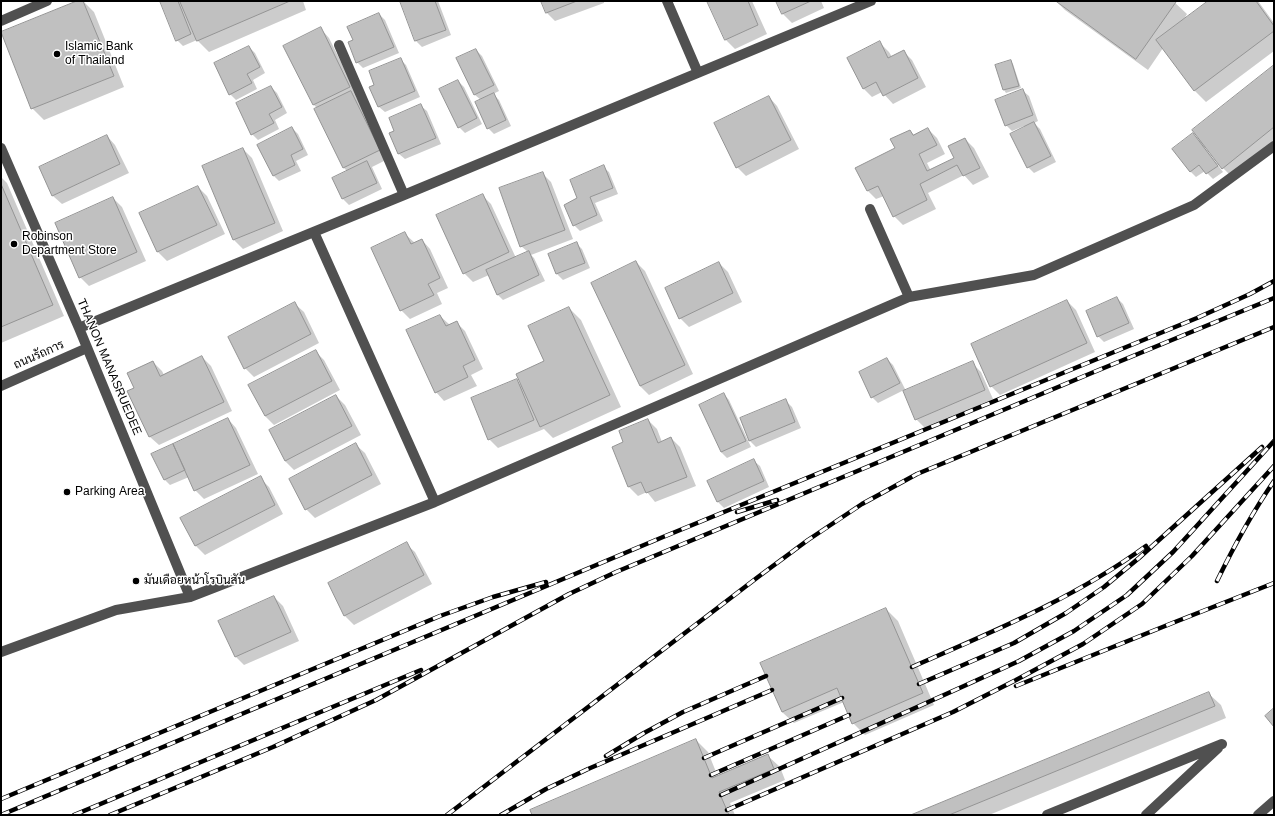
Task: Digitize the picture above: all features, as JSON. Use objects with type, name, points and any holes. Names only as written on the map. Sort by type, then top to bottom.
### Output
[{"type":"street","points":[[1,21],[47,1]]},
{"type":"street","points":[[667,1],[698,73]]},
{"type":"street","points":[[79,328],[871,1]]},
{"type":"street","points":[[339,45],[404,195]]},
{"type":"street","points":[[1,652],[116,610],[190,597],[435,502],[909,297],[1034,275],[1194,205],[1274,146]]},
{"type":"street","name":"THANON MANASRUEDEE","points":[[1,148],[79,328],[190,597]]},
{"type":"street","points":[[870,209],[909,297]]},
{"type":"street","points":[[314,232],[435,502]]},
{"type":"street","name":"ถนนรัถการ","points":[[1,386],[87,348]]},
{"type":"street","points":[[1047,815],[1222,744],[1146,815]]},
{"type":"street","points":[[1258,815],[1274,801]]},
{"type":"building","name":"Islamic Bank of Thailand","points":[[77,1],[83,1],[114,76],[31,109],[1,32]]},
{"type":"building","points":[[160,1],[178,1],[191,34],[176,41]]},
{"type":"building","points":[[180,1],[290,1],[197,41]]},
{"type":"building","points":[[400,1],[435,1],[446,30],[415,41]]},
{"type":"building","points":[[541,1],[577,1],[546,13]]},
{"type":"building","points":[[707,1],[748,1],[758,25],[725,40]]},
{"type":"building","points":[[776,1],[811,1],[782,14]]},
{"type":"building","points":[[1056,1],[1175,1],[1176,2],[1136,59]]},
{"type":"building","points":[[1208,1],[1256,1],[1274,26],[1274,31],[1194,91],[1156,40]]},
{"type":"building","points":[[379,13],[394,47],[356,63],[348,42],[353,40],[347,27]]},
{"type":"building","points":[[321,27],[350,87],[313,105],[283,46]]},
{"type":"building","points":[[880,41],[888,58],[904,50],[918,78],[883,96],[876,82],[863,89],[847,58]]},
{"type":"building","points":[[249,46],[260,67],[247,74],[252,83],[229,95],[214,63]]},
{"type":"building","points":[[476,49],[494,85],[474,95],[456,58]]},
{"type":"building","points":[[401,58],[415,91],[378,107],[369,87],[374,85],[369,71]]},
{"type":"building","points":[[1011,60],[1019,86],[1003,90],[995,65]]},
{"type":"building","points":[[1274,65],[1274,127],[1222,169],[1192,130]]},
{"type":"building","points":[[458,80],[477,118],[458,128],[439,89]]},
{"type":"building","points":[[271,86],[282,107],[269,114],[274,123],[251,135],[236,103]]},
{"type":"building","points":[[1023,89],[1033,115],[1005,126],[995,100]]},
{"type":"building","points":[[351,91],[380,150],[343,168],[314,109]]},
{"type":"building","points":[[494,93],[506,120],[487,129],[475,102]]},
{"type":"building","points":[[769,96],[791,140],[736,168],[714,123]]},
{"type":"building","points":[[421,104],[436,138],[398,154],[389,133],[394,131],[389,118]]},
{"type":"building","points":[[1034,122],[1051,156],[1027,168],[1010,134]]},
{"type":"building","points":[[292,127],[303,149],[291,155],[295,165],[273,176],[257,145]]},
{"type":"building","points":[[928,128],[937,145],[919,154],[927,171],[954,158],[948,146],[965,138],[980,168],[963,176],[957,165],[920,184],[927,200],[893,217],[878,186],[867,191],[855,168],[895,148],[890,139],[910,130],[913,135]]},
{"type":"building","points":[[1193,133],[1218,166],[1206,174],[1199,165],[1190,172],[1172,149]]},
{"type":"building","points":[[107,135],[120,164],[52,196],[39,167]]},
{"type":"building","points":[[243,148],[275,223],[233,240],[202,166]]},
{"type":"building","points":[[367,161],[377,183],[342,199],[332,178]]},
{"type":"building","points":[[604,165],[613,188],[590,197],[597,215],[573,226],[564,205],[577,198],[570,180]]},
{"type":"building","points":[[543,172],[565,230],[520,247],[499,188]]},
{"type":"building","name":"Robinson Department Store","points":[[1,184],[53,305],[1,327]]},
{"type":"building","points":[[198,186],[217,225],[157,252],[139,213]]},
{"type":"building","points":[[483,194],[509,252],[463,274],[436,215]]},
{"type":"building","points":[[113,197],[137,252],[79,278],[55,223]]},
{"type":"building","points":[[405,232],[411,244],[422,239],[440,278],[428,284],[434,295],[400,311],[371,248]]},
{"type":"building","points":[[577,242],[585,263],[556,274],[548,254]]},
{"type":"building","points":[[529,251],[539,275],[497,295],[486,270]]},
{"type":"building","points":[[636,261],[685,365],[640,386],[591,283]]},
{"type":"building","points":[[719,262],[733,293],[679,319],[665,288]]},
{"type":"building","points":[[1117,297],[1129,323],[1097,337],[1086,311]]},
{"type":"building","points":[[1067,300],[1087,343],[990,387],[971,344]]},
{"type":"building","points":[[295,302],[311,334],[244,369],[228,337]]},
{"type":"building","points":[[569,307],[610,395],[540,427],[516,374],[544,361],[528,326]]},
{"type":"building","points":[[440,315],[446,326],[457,321],[475,360],[463,366],[468,377],[435,393],[406,330]]},
{"type":"building","points":[[316,350],[332,381],[265,416],[248,385]]},
{"type":"building","points":[[202,356],[224,402],[149,437],[127,391],[134,388],[127,373],[153,361],[160,376]]},
{"type":"building","points":[[887,358],[900,383],[871,398],[859,372]]},
{"type":"building","points":[[973,361],[985,390],[915,420],[903,391]]},
{"type":"building","points":[[517,379],[534,420],[488,440],[471,398]]},
{"type":"building","points":[[724,393],[746,441],[721,452],[699,405]]},
{"type":"building","points":[[336,395],[352,426],[285,461],[269,430]]},
{"type":"building","points":[[786,399],[795,422],[749,441],[740,418]]},
{"type":"building","points":[[228,418],[250,465],[194,491],[173,444]]},
{"type":"building","points":[[648,419],[658,443],[671,437],[687,477],[646,493],[641,482],[628,487],[612,447],[623,442],[619,431]]},
{"type":"building","points":[[356,443],[372,475],[305,510],[289,479]]},
{"type":"building","points":[[173,444],[185,470],[164,480],[151,454]]},
{"type":"building","points":[[754,459],[764,481],[717,502],[707,481]]},
{"type":"building","points":[[261,476],[275,505],[195,546],[180,518]]},
{"type":"building","points":[[407,542],[424,575],[344,616],[328,583]]},
{"type":"building","points":[[274,596],[291,632],[235,657],[218,621]]},
{"type":"building","points":[[886,608],[923,693],[852,724],[837,688],[782,712],[760,663]]},
{"type":"building","points":[[1209,692],[1215,706],[949,815],[911,815]]},
{"type":"building","points":[[1274,708],[1274,727],[1265,716]]},
{"type":"building","points":[[696,739],[712,778],[768,754],[774,769],[719,792],[729,815],[532,815],[530,810]]},
{"type":"railway","points":[[1,815],[663,537],[1197,318],[1250,294],[1274,281]]},
{"type":"railway","points":[[110,815],[273,747],[376,700],[569,594],[616,572],[1274,298]]},
{"type":"railway","points":[[447,815],[758,577],[808,540],[862,504],[917,474],[1274,327]]},
{"type":"railway","points":[[721,795],[1019,661],[1074,631],[1127,595],[1173,552],[1274,441]]},
{"type":"railway","points":[[919,684],[1014,643],[1066,613],[1104,587],[1139,558],[1262,447]]},
{"type":"railway","points":[[727,810],[953,712],[1083,644],[1142,604],[1192,556],[1274,466]]},
{"type":"railway","points":[[1217,581],[1258,505],[1274,481]]},
{"type":"railway","points":[[737,512],[777,500]]},
{"type":"railway","points":[[912,667],[1002,627],[1062,598],[1119,565],[1146,546]]},
{"type":"railway","points":[[1,799],[440,616],[493,597],[546,582]]},
{"type":"railway","points":[[1016,686],[1274,583]]},
{"type":"railway","points":[[74,815],[421,670]]},
{"type":"railway","points":[[606,756],[683,712],[766,676]]},
{"type":"railway","points":[[501,815],[546,789],[588,769],[772,690]]},
{"type":"railway","points":[[704,758],[842,698]]},
{"type":"railway","points":[[711,775],[849,715]]},
{"type":"place","name":"Islamic Bank of Thailand","points":[[57,54]]},
{"type":"place","name":"Robinson Department Store","points":[[14,244]]},
{"type":"place","name":"Parking Area","points":[[67,492]]},
{"type":"place","name":"มันเดือยหน้าโรบินสัน","points":[[136,581]]}]
